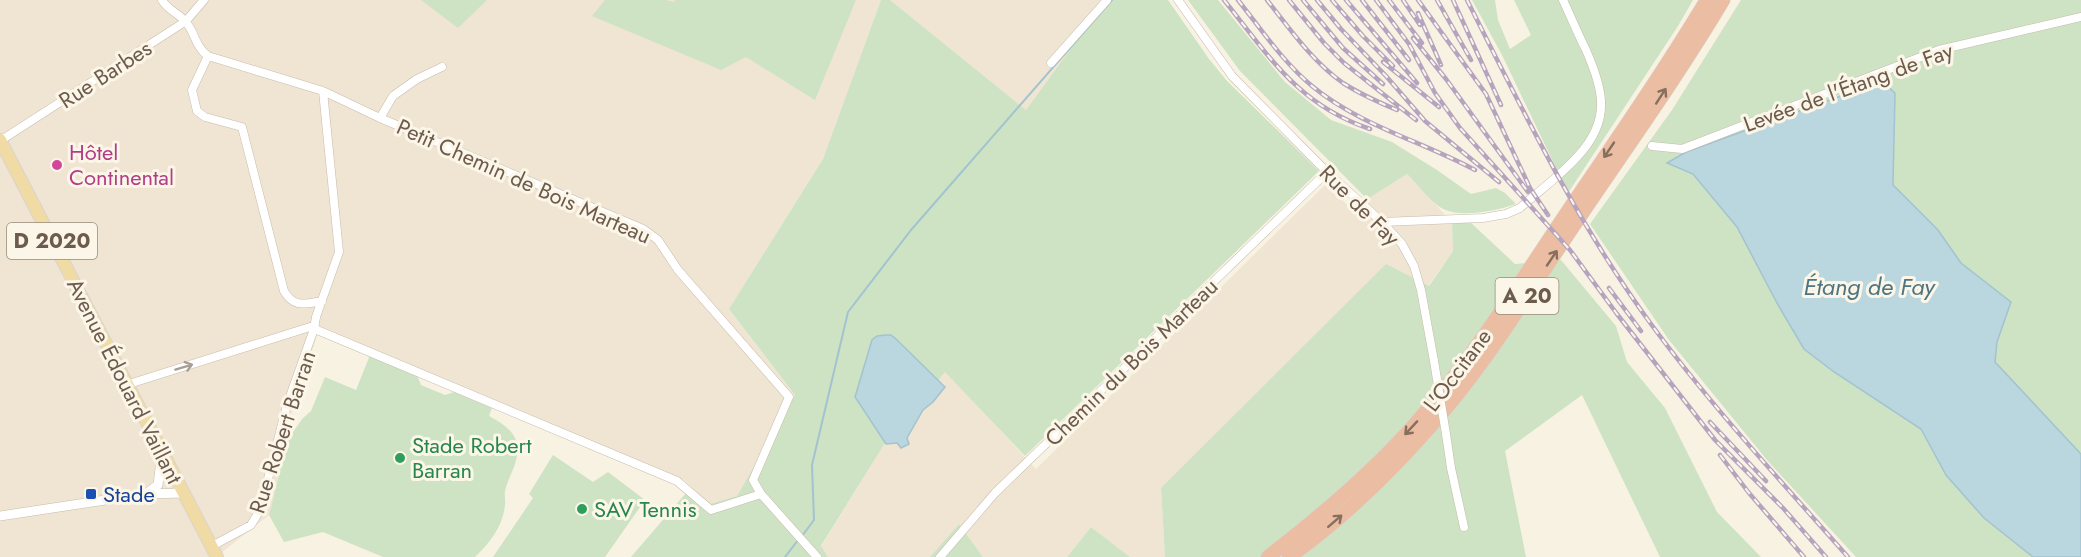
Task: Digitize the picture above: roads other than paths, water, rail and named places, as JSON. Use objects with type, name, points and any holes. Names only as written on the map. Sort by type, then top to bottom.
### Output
[{"type":"highway","name":"L'Occitane","points":[[1269,557],[1332,507],[1363,478],[1416,423],[1451,380],[1524,277],[1707,0]]},
{"type":"highway","name":"L'Occitane","points":[[1289,557],[1365,495],[1457,395],[1502,333],[1723,0]]},
{"type":"main road","name":"Avenue Édouard Vaillant","points":[[0,141],[129,384],[214,552]]},
{"type":"street","points":[[162,0],[165,6],[186,21],[200,50],[208,56],[192,90],[197,111],[205,117],[242,127],[284,291],[290,300],[300,304],[322,301]]},
{"type":"street","name":"Rue Barbes","points":[[0,141],[186,21],[204,0]]},
{"type":"street","points":[[1051,63],[1107,0]]},
{"type":"street","name":"Rue de Fay","points":[[1178,0],[1232,76],[1327,172],[1382,222],[1402,244],[1414,266],[1421,291],[1464,527]]},
{"type":"street","points":[[1382,222],[1483,218],[1512,212],[1572,163],[1586,147],[1599,123],[1601,93],[1595,72],[1563,0]]},
{"type":"street","name":"Levée de l'Étang de Fay","points":[[1652,146],[1682,148],[1938,50],[2081,17]]},
{"type":"street","name":"Petit Chemin de Bois Marteau","points":[[208,56],[323,91],[380,118],[643,229],[658,240],[678,270],[789,397],[753,480],[761,494]]},
{"type":"street","points":[[380,118],[393,96],[417,79],[442,67]]},
{"type":"street","name":"Rue Robert Barran","points":[[214,552],[251,525],[260,510],[286,405],[339,252],[323,91]]},
{"type":"street","name":"Chemin du Bois Marteau","points":[[940,557],[995,493],[1327,172]]},
{"type":"street","points":[[129,384],[310,327],[677,481],[711,510],[761,494],[817,557]]},
{"type":"street","points":[[159,488],[162,451]]},
{"type":"street","points":[[0,516],[145,494],[177,479]]},
{"type":"street","points":[[159,488],[184,493]]},
{"type":"water","name":"Étang de Fay","points":[[1882,81],[1895,93],[1893,185],[1938,230],[1961,263],[2011,302],[1997,342],[1995,362],[2081,454],[2081,557],[2033,557],[1984,518],[1946,475],[1921,429],[1834,372],[1804,349],[1737,227],[1693,174],[1667,163],[1686,152]]},
{"type":"water","points":[[891,335],[945,387],[923,410],[907,438],[909,444],[901,448],[897,443],[886,444],[855,397],[872,340],[877,336]]},
{"type":"waterway","points":[[802,536],[814,520],[812,465],[848,312],[911,230],[1112,0]]},
{"type":"waterway","points":[[785,557],[798,540]]},
{"type":"railway","points":[[1224,0],[1271,59],[1304,92],[1323,107],[1370,129]]},
{"type":"railway","points":[[1238,0],[1291,67],[1330,100],[1370,122],[1475,170]]},
{"type":"railway","points":[[1267,0],[1321,65],[1356,91],[1397,110]]},
{"type":"railway","points":[[1289,0],[1324,43],[1344,63],[1416,120]]},
{"type":"railway","points":[[1303,0],[1343,48],[1383,84]]},
{"type":"railway","points":[[1317,0],[1425,121],[1499,182]]},
{"type":"railway","points":[[1332,0],[1393,66]]},
{"type":"railway","points":[[1346,0],[1417,83]]},
{"type":"railway","points":[[1362,0],[1409,60]]},
{"type":"railway","points":[[1376,0],[1409,44],[1435,93],[1460,128],[1570,250],[1715,440],[1783,508],[1826,557]]},
{"type":"railway","points":[[1389,0],[1422,43]]},
{"type":"railway","points":[[1403,0],[1420,25]]},
{"type":"railway","points":[[1418,0],[1486,94],[1530,188],[1548,215]]},
{"type":"railway","points":[[1437,0],[1471,60]]},
{"type":"railway","points":[[1453,0],[1501,105]]},
{"type":"railway","points":[[1467,0],[1552,166],[1624,286],[1698,384],[1848,557]]},
{"type":"railway","points":[[1418,13],[1441,65]]},
{"type":"railway","points":[[1413,38],[1446,79],[1528,192]]},
{"type":"railway","points":[[1383,62],[1439,107]]},
{"type":"railway","points":[[1609,288],[1641,331]]},
{"type":"railway","points":[[1710,422],[1766,481]]},
{"type":"railway","points":[[1720,455],[1804,557]]},
{"type":"place","name":"Hôtel Continental","points":[[57,165]]},
{"type":"place","name":"Stade Robert Barran","points":[[400,458]]},
{"type":"place","name":"Stade","points":[[91,494]]},
{"type":"place","name":"SAV Tennis","points":[[582,509]]}]
